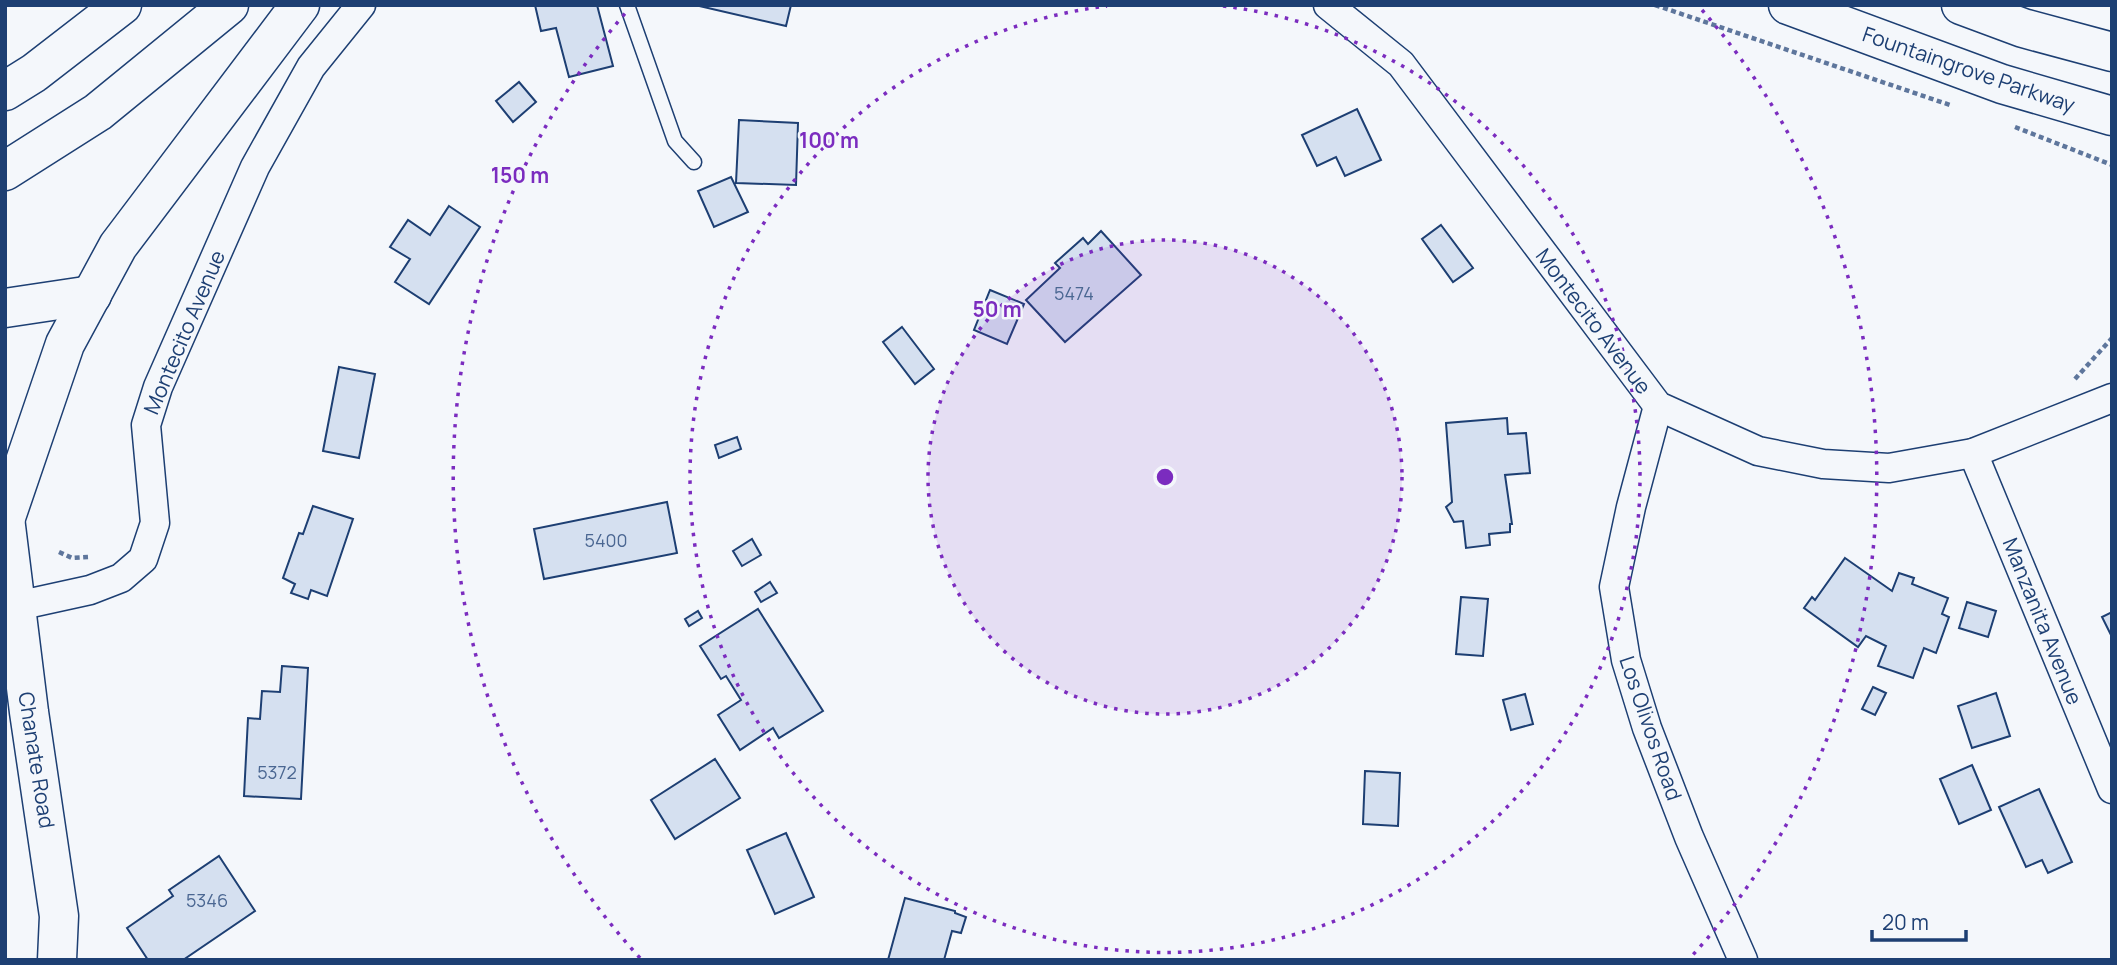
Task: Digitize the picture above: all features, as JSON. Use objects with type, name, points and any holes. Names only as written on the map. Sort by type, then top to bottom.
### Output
[{"type":"main road","points":[[5,91],[79,40],[122,5]]},
{"type":"main road","points":[[5,171],[97,112],[229,5]]},
{"type":"main road","points":[[5,519],[65,344],[118,246],[300,5]]},
{"type":"main road","name":"Fountaingrove Parkway","points":[[1788,5],[2002,84],[2112,116]]},
{"type":"main road","points":[[1961,5],[2023,28],[2112,52]]},
{"type":"main road","points":[[5,308],[92,295]]},
{"type":"main road","name":"Chanate Road","points":[[5,519],[29,712],[59,916],[57,960]]},
{"type":"street","name":"Montecito Avenue","points":[[17,606],[90,590],[121,578],[143,559],[155,523],[146,425],[158,387],[255,167],[311,67],[361,5]]},
{"type":"street","name":"Montecito Avenue","points":[[1328,5],[1401,64],[1658,406],[1758,451],[1823,464],[1889,468],[1973,453],[2112,398]]},
{"type":"street","name":"Los Olivos Road","points":[[1658,406],[1631,507],[1614,587],[1626,660],[1647,728],[1689,837],[1743,960]]},
{"type":"street","name":"Manzanita Avenue","points":[[1973,453],[2112,789]]},
{"type":"lane","points":[[627,5],[674,141],[694,162]]},
{"type":"path","points":[[1655,5],[1959,108]]},
{"type":"path","points":[[2011,126],[2112,165]]},
{"type":"path","points":[[2067,388],[2112,338]]},
{"type":"building","points":[[535,5],[597,5],[613,66],[569,77],[556,28],[541,31]]},
{"type":"building","points":[[695,5],[791,5],[786,26]]},
{"type":"building","points":[[519,82],[536,102],[513,122],[496,101]]},
{"type":"building","points":[[1357,109],[1381,160],[1345,176],[1336,157],[1317,166],[1302,135]]},
{"type":"building","points":[[739,120],[798,123],[796,185],[736,183]]},
{"type":"building","points":[[731,177],[748,212],[714,227],[698,191]]},
{"type":"building","points":[[449,206],[480,227],[429,304],[395,282],[410,259],[390,247],[408,220],[430,235]]},
{"type":"building","points":[[1441,225],[1473,268],[1453,282],[1422,239]]},
{"type":"building","points":[[1101,231],[1141,275],[1065,342],[1026,300],[1060,268],[1055,263],[1083,238],[1088,244]]},
{"type":"building","points":[[990,290],[1024,304],[1007,344],[974,330]]},
{"type":"building","points":[[902,327],[934,369],[915,384],[883,342]]},
{"type":"building","points":[[339,367],[375,374],[359,458],[323,451]]},
{"type":"building","points":[[1507,418],[1508,434],[1526,433],[1530,473],[1505,475],[1512,524],[1510,532],[1489,534],[1490,545],[1466,548],[1463,521],[1454,522],[1446,507],[1452,502],[1446,423]]},
{"type":"building","points":[[737,437],[741,449],[719,458],[715,445]]},
{"type":"building","points":[[667,502],[677,553],[544,579],[534,529]]},
{"type":"building","points":[[313,506],[353,519],[327,596],[311,590],[308,599],[291,593],[295,584],[283,578],[299,533],[303,534]]},
{"type":"building","points":[[752,539],[761,555],[742,566],[733,551]]},
{"type":"building","points":[[1845,558],[1892,591],[1899,573],[1914,578],[1912,584],[1948,598],[1942,614],[1949,617],[1936,653],[1924,648],[1913,678],[1878,666],[1886,646],[1866,636],[1858,647],[1804,608],[1812,597],[1815,600]]},
{"type":"building","points":[[770,582],[777,593],[761,602],[755,592]]},
{"type":"building","points":[[1461,597],[1488,599],[1483,656],[1456,654]]},
{"type":"building","points":[[1967,602],[1996,611],[1988,637],[1959,628]]},
{"type":"building","points":[[758,609],[823,711],[779,738],[773,728],[740,750],[718,715],[741,700],[726,676],[721,679],[700,646]]},
{"type":"building","points":[[698,611],[702,618],[689,626],[685,619]]},
{"type":"building","points":[[2112,612],[2112,637],[2102,617]]},
{"type":"building","points":[[282,666],[308,668],[301,799],[244,796],[248,718],[260,719],[262,691],[280,692]]},
{"type":"building","points":[[1873,687],[1886,693],[1875,715],[1862,709]]},
{"type":"building","points":[[1996,693],[2010,736],[1972,748],[1958,706]]},
{"type":"building","points":[[1525,694],[1533,724],[1511,730],[1503,700]]},
{"type":"building","points":[[715,759],[740,798],[675,839],[651,800]]},
{"type":"building","points":[[1972,765],[1991,810],[1959,824],[1940,779]]},
{"type":"building","points":[[1365,771],[1400,773],[1398,826],[1363,824]]},
{"type":"building","points":[[2039,789],[2072,862],[2048,873],[2042,860],[2026,867],[1999,807]]},
{"type":"building","points":[[786,833],[814,897],[775,914],[747,850]]},
{"type":"building","points":[[219,856],[255,911],[183,960],[148,960],[127,928],[173,896],[169,890]]},
{"type":"building","points":[[905,898],[955,911],[966,917],[961,933],[952,931],[944,960],[888,960]]}]
